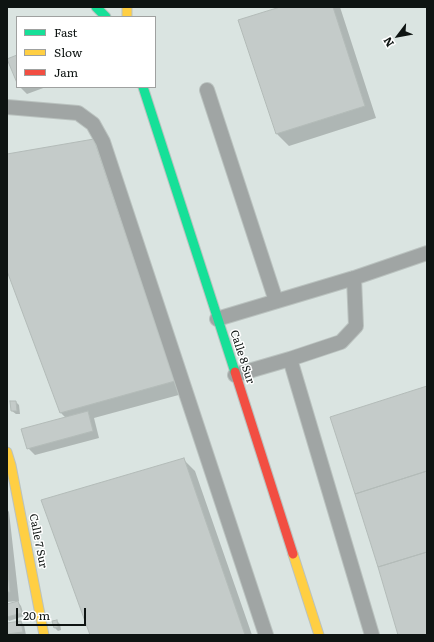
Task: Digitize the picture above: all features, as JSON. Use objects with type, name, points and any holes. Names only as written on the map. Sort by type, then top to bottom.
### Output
[{"type":"street","points":[[96,7],[105,16]]},
{"type":"street","name":"Calle 8 Sur","points":[[143,88],[319,635]]},
{"type":"street","name":"Calle 7 Sur","points":[[7,452],[11,464],[44,635]]},
{"type":"lane","points":[[207,90],[276,301]]},
{"type":"lane","points":[[7,107],[78,113],[93,124],[103,142],[266,635]]},
{"type":"lane","points":[[217,319],[354,278],[427,253]]},
{"type":"lane","points":[[235,375],[341,342],[356,326],[354,278]]},
{"type":"lane","points":[[290,359],[372,635]]},
{"type":"building","points":[[280,7],[333,7],[365,106],[276,134],[238,20]]},
{"type":"building","points":[[16,55],[16,81],[7,59]]},
{"type":"building","points":[[94,139],[175,381],[60,413],[7,271],[7,154]]},
{"type":"building","points":[[427,386],[427,471],[355,494],[330,417]]},
{"type":"building","points":[[10,401],[16,401],[17,411],[11,411]]},
{"type":"building","points":[[88,411],[93,431],[27,449],[21,429]]},
{"type":"building","points":[[184,458],[245,635],[90,635],[41,500]]},
{"type":"building","points":[[427,471],[427,552],[378,567],[355,494]]},
{"type":"building","points":[[427,552],[427,635],[398,635],[378,567]]},
{"type":"building","points":[[7,564],[10,592],[7,592]]},
{"type":"building","points":[[18,601],[22,613],[7,617],[7,604]]},
{"type":"building","points":[[57,620],[58,627],[54,628],[52,621]]},
{"type":"building","points":[[21,621],[23,632],[7,634],[7,623]]},
{"type":"traffic: fast","points":[[96,7],[105,16]]},
{"type":"traffic: fast","points":[[143,88],[235,372]]},
{"type":"traffic: slow","points":[[127,7],[127,16]]},
{"type":"traffic: slow","points":[[7,452],[11,465],[44,635]]},
{"type":"traffic: slow","points":[[293,554],[319,635]]},
{"type":"traffic: jam","points":[[235,372],[293,554]]}]
